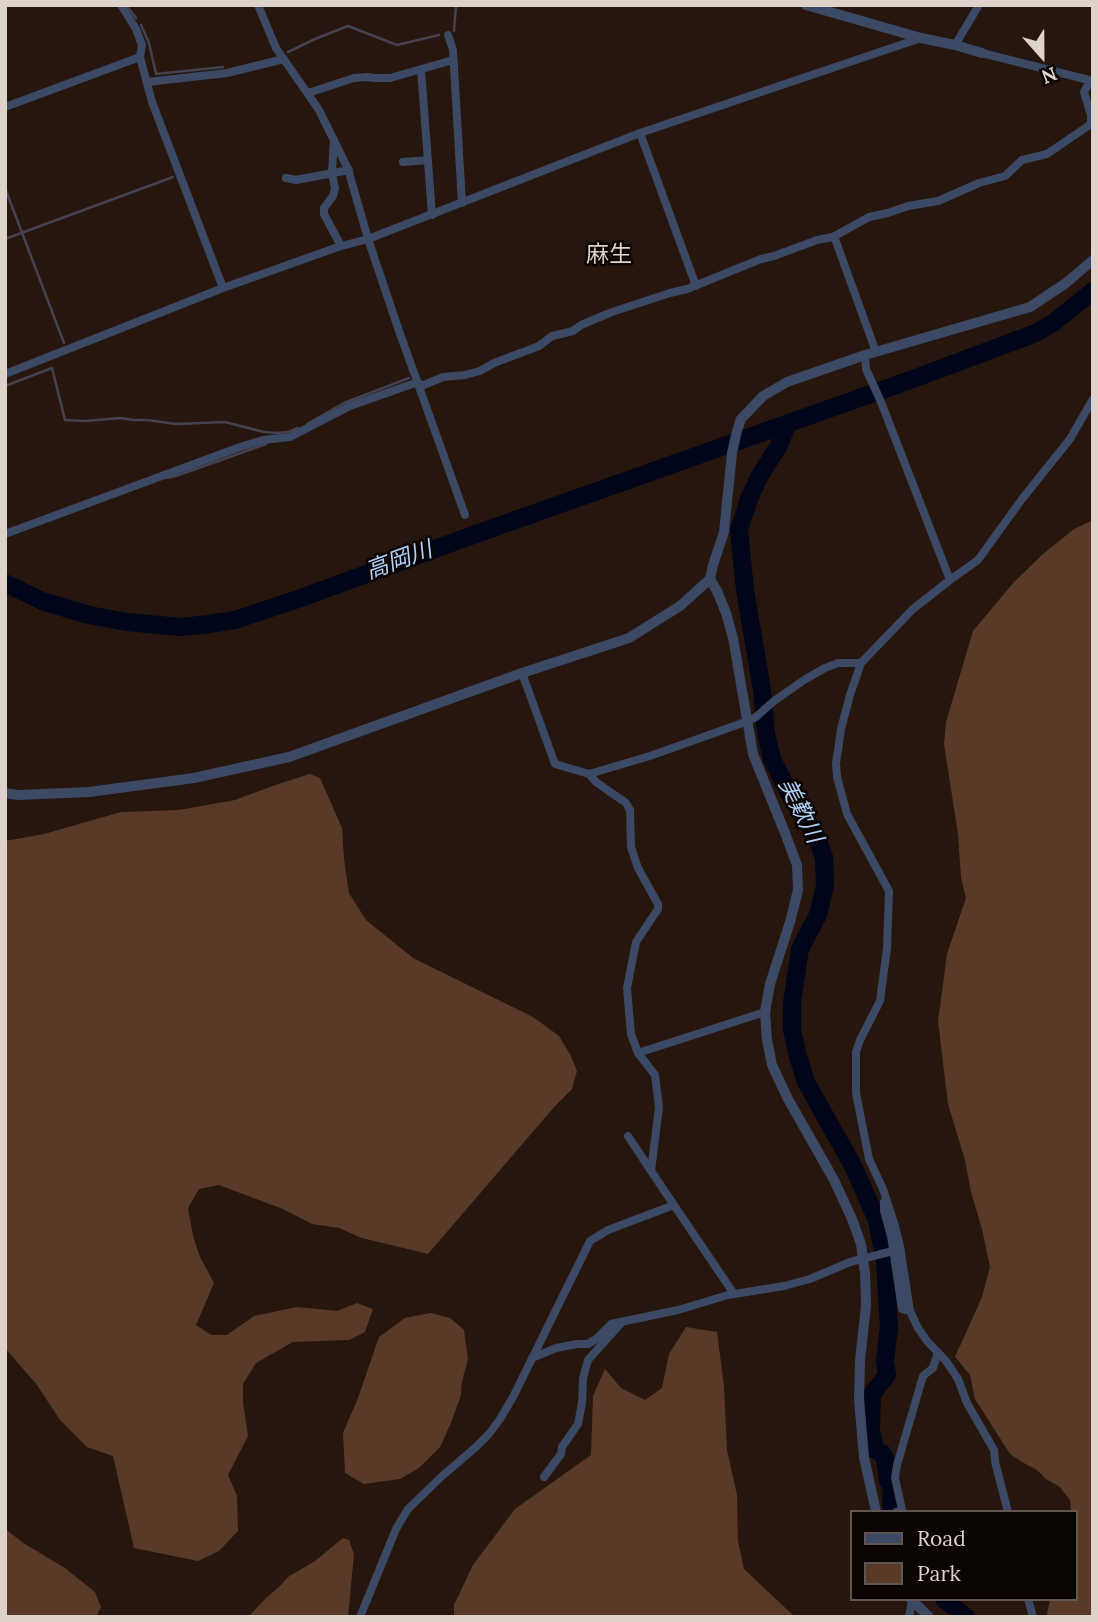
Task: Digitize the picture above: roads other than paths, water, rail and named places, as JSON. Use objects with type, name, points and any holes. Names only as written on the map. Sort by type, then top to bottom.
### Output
[{"type":"street","points":[[121,5],[136,29],[142,45],[140,57],[152,102],[223,288]]},
{"type":"street","points":[[258,5],[276,48],[308,93],[334,137],[349,170],[368,239],[465,515]]},
{"type":"street","points":[[5,534],[240,447],[263,440],[290,437],[350,406],[385,392],[443,377],[480,371],[539,346],[552,336],[573,331],[612,312],[696,286],[761,259],[834,236],[869,217],[938,201],[978,183],[1005,176],[1022,160],[1047,154],[1091,124],[1084,92],[1091,81],[921,38],[806,5]]},
{"type":"street","points":[[955,45],[979,5]]},
{"type":"street","points":[[448,35],[453,50],[461,203]]},
{"type":"street","points":[[5,374],[223,288],[368,239],[640,133],[921,38]]},
{"type":"street","points":[[5,107],[140,57]]},
{"type":"street","points":[[147,82],[227,73],[284,59]]},
{"type":"street","points":[[308,93],[354,78],[390,78],[453,60]]},
{"type":"street","points":[[421,69],[432,215]]},
{"type":"street","points":[[640,133],[696,286]]},
{"type":"street","points":[[334,137],[332,173],[335,189],[324,208],[324,214],[341,246]]},
{"type":"street","points":[[403,162],[428,160]]},
{"type":"street","points":[[286,178],[296,180],[349,170]]},
{"type":"street","points":[[834,236],[876,352]]},
{"type":"street","points":[[5,793],[18,795],[89,792],[194,778],[289,757],[522,673],[629,638],[680,606],[710,579],[724,533],[732,453],[741,419],[763,396],[787,382],[865,355],[1030,307],[1066,283],[1093,260]]},
{"type":"street","points":[[865,355],[866,369],[950,580]]},
{"type":"street","points":[[1007,1510],[994,1450],[967,1403],[958,1379],[927,1341],[910,1311],[900,1246],[884,1192],[869,1159],[856,1094],[856,1052],[880,1001],[887,948],[890,891],[847,814],[835,764],[847,706],[861,663],[914,609],[978,560],[1070,439],[1092,403]]},
{"type":"street","points":[[710,579],[718,591],[733,638],[753,754],[797,865],[798,890],[765,1012],[772,1065],[834,1180],[867,1257],[859,1399],[864,1457],[876,1510]]},
{"type":"street","points":[[589,774],[748,721],[825,668],[838,663],[861,663]]},
{"type":"street","points":[[522,673],[555,764],[589,774],[626,803],[630,810],[631,846],[638,868],[658,904],[658,909],[636,942],[627,988],[631,1034],[638,1053],[655,1075],[659,1107],[651,1171]]},
{"type":"street","points":[[638,1053],[765,1012]]},
{"type":"street","points":[[628,1136],[734,1294]]},
{"type":"street","points":[[884,1192],[884,1211],[891,1236],[891,1252],[902,1309],[910,1311]]},
{"type":"street","points":[[360,1617],[396,1529],[408,1509],[489,1434],[513,1397],[590,1241],[608,1230],[674,1205]]},
{"type":"street","points":[[532,1358],[556,1348],[588,1343],[611,1324],[624,1320],[678,1310],[734,1294],[784,1286],[810,1279],[850,1262],[891,1252]]},
{"type":"street","points":[[544,1477],[578,1424],[587,1360],[624,1320]]},
{"type":"street","points":[[902,1510],[895,1478],[897,1465],[923,1376],[933,1368],[938,1352]]},
{"type":"street","points":[[912,1601],[929,1617]]},
{"type":"waterway","points":[[126,5],[136,18]]},
{"type":"waterway","points":[[454,31],[456,5]]},
{"type":"waterway","points":[[141,25],[149,43],[156,74],[223,67]]},
{"type":"waterway","points":[[288,52],[348,26],[397,45],[439,35]]},
{"type":"waterway","points":[[5,239],[173,177]]},
{"type":"waterway","points":[[5,188],[64,343]]},
{"type":"waterway","name":"高岡川","points":[[5,583],[42,601],[89,615],[127,622],[181,627],[235,620],[1036,333],[1093,291]]},
{"type":"waterway","points":[[5,386],[52,368],[65,420],[121,418],[176,424],[225,422],[277,433],[298,428]]},
{"type":"waterway","points":[[307,424],[344,403],[409,378]]},
{"type":"waterway","name":"美歎川","points":[[788,423],[778,447],[759,477],[739,530],[745,590],[772,759],[791,797],[815,834],[824,857],[825,886],[818,915],[800,949],[792,1003],[792,1030],[806,1082],[852,1164],[877,1220],[885,1262],[889,1327],[885,1361],[887,1375],[872,1394],[871,1431],[875,1450],[882,1453],[885,1459],[888,1481],[892,1488],[892,1510]]},
{"type":"waterway","points":[[167,478],[266,444]]},
{"type":"waterway","name":"美歎川","points":[[946,1601],[966,1617]]},
{"type":"district","name":"麻生","points":[[609,255]]}]
